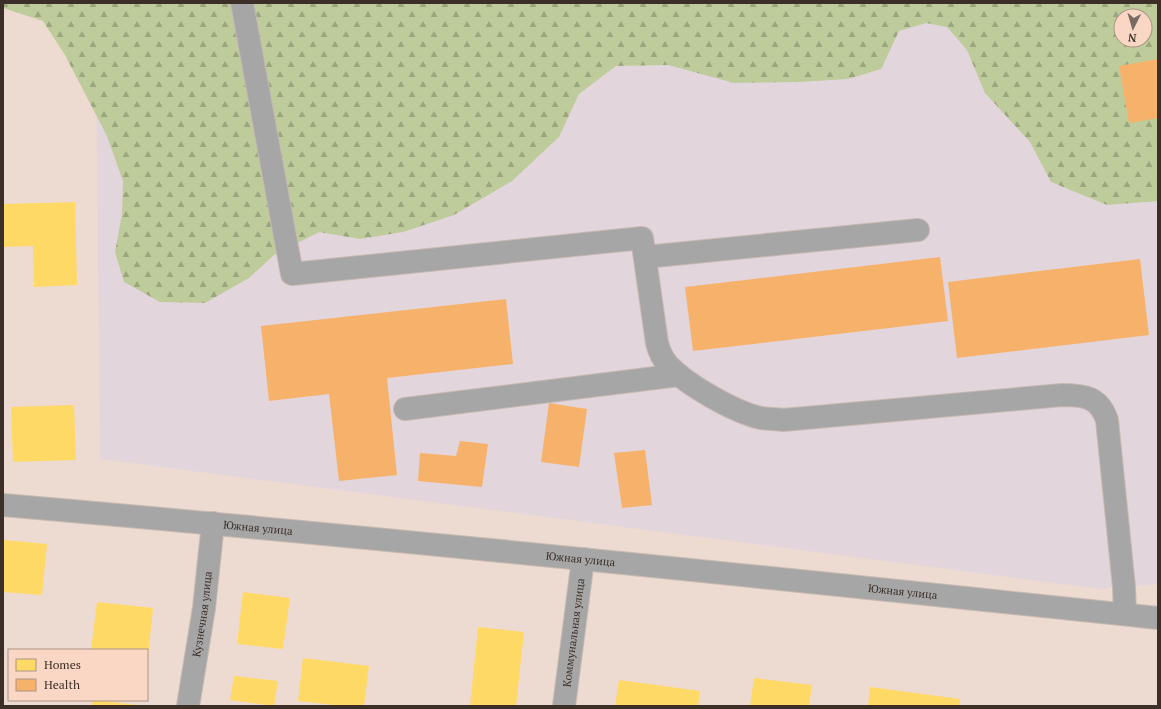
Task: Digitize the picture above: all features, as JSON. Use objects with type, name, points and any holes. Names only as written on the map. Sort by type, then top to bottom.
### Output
[{"type":"street","points":[[242,3],[292,274],[642,238],[657,343],[661,356],[679,375],[724,404],[743,412],[761,418],[783,420],[1062,396],[1080,396],[1094,401],[1103,408],[1107,420],[1124,587],[1125,614]]},
{"type":"street","points":[[645,257],[918,230]]},
{"type":"street","points":[[405,409],[679,375]]},
{"type":"street","name":"Южная улица","points":[[3,505],[213,523],[583,559],[1158,618]]},
{"type":"street","name":"Кузнечная улица","points":[[188,706],[204,608],[213,523]]},
{"type":"street","name":"Коммунальная улица","points":[[564,706],[583,559]]},
{"type":"shaded area","points":[[1158,3],[1158,584],[1101,589],[100,459],[96,66]]},
{"type":"green space","points":[[3,3],[1158,3],[1158,201],[1107,205],[1051,182],[1030,142],[985,93],[967,50],[947,27],[926,23],[899,31],[881,69],[848,79],[798,82],[734,83],[668,65],[616,66],[579,94],[559,137],[512,181],[454,215],[403,232],[360,239],[319,232],[274,255],[249,278],[205,303],[160,302],[124,282],[115,252],[122,214],[123,181],[107,136],[65,55],[43,21],[3,8]]},
{"type":"building: Homes","points":[[75,202],[77,285],[34,287],[33,246],[3,247],[3,204]]},
{"type":"building: Homes","points":[[74,405],[76,460],[13,462],[11,407]]},
{"type":"building: Homes","points":[[4,540],[47,544],[42,595],[3,592]]},
{"type":"building: Homes","points":[[243,592],[290,598],[283,649],[237,644]]},
{"type":"building: Homes","points":[[97,602],[153,608],[148,657],[148,649],[91,649]]},
{"type":"building: Homes","points":[[478,627],[524,632],[516,706],[470,706]]},
{"type":"building: Homes","points":[[303,658],[369,666],[364,706],[343,706],[298,701]]},
{"type":"building: Homes","points":[[234,676],[278,681],[274,706],[230,700]]},
{"type":"building: Homes","points":[[754,678],[812,685],[809,706],[750,706]]},
{"type":"building: Homes","points":[[619,680],[700,691],[698,706],[615,706]]},
{"type":"building: Homes","points":[[870,687],[960,699],[959,706],[868,706]]},
{"type":"building: Homes","points":[[93,701],[138,705],[138,706],[92,706]]},
{"type":"building: Health","points":[[1158,59],[1158,118],[1129,123],[1119,66]]},
{"type":"building: Health","points":[[940,257],[948,321],[693,351],[685,287]]},
{"type":"building: Health","points":[[1140,259],[1149,335],[957,358],[948,282]]},
{"type":"building: Health","points":[[506,299],[513,364],[387,378],[397,475],[339,481],[329,394],[269,401],[261,326]]},
{"type":"building: Health","points":[[549,403],[587,409],[579,467],[541,462]]},
{"type":"building: Health","points":[[460,441],[488,444],[482,487],[418,481],[420,453],[456,456]]},
{"type":"building: Health","points":[[645,450],[652,505],[622,508],[614,453]]}]
